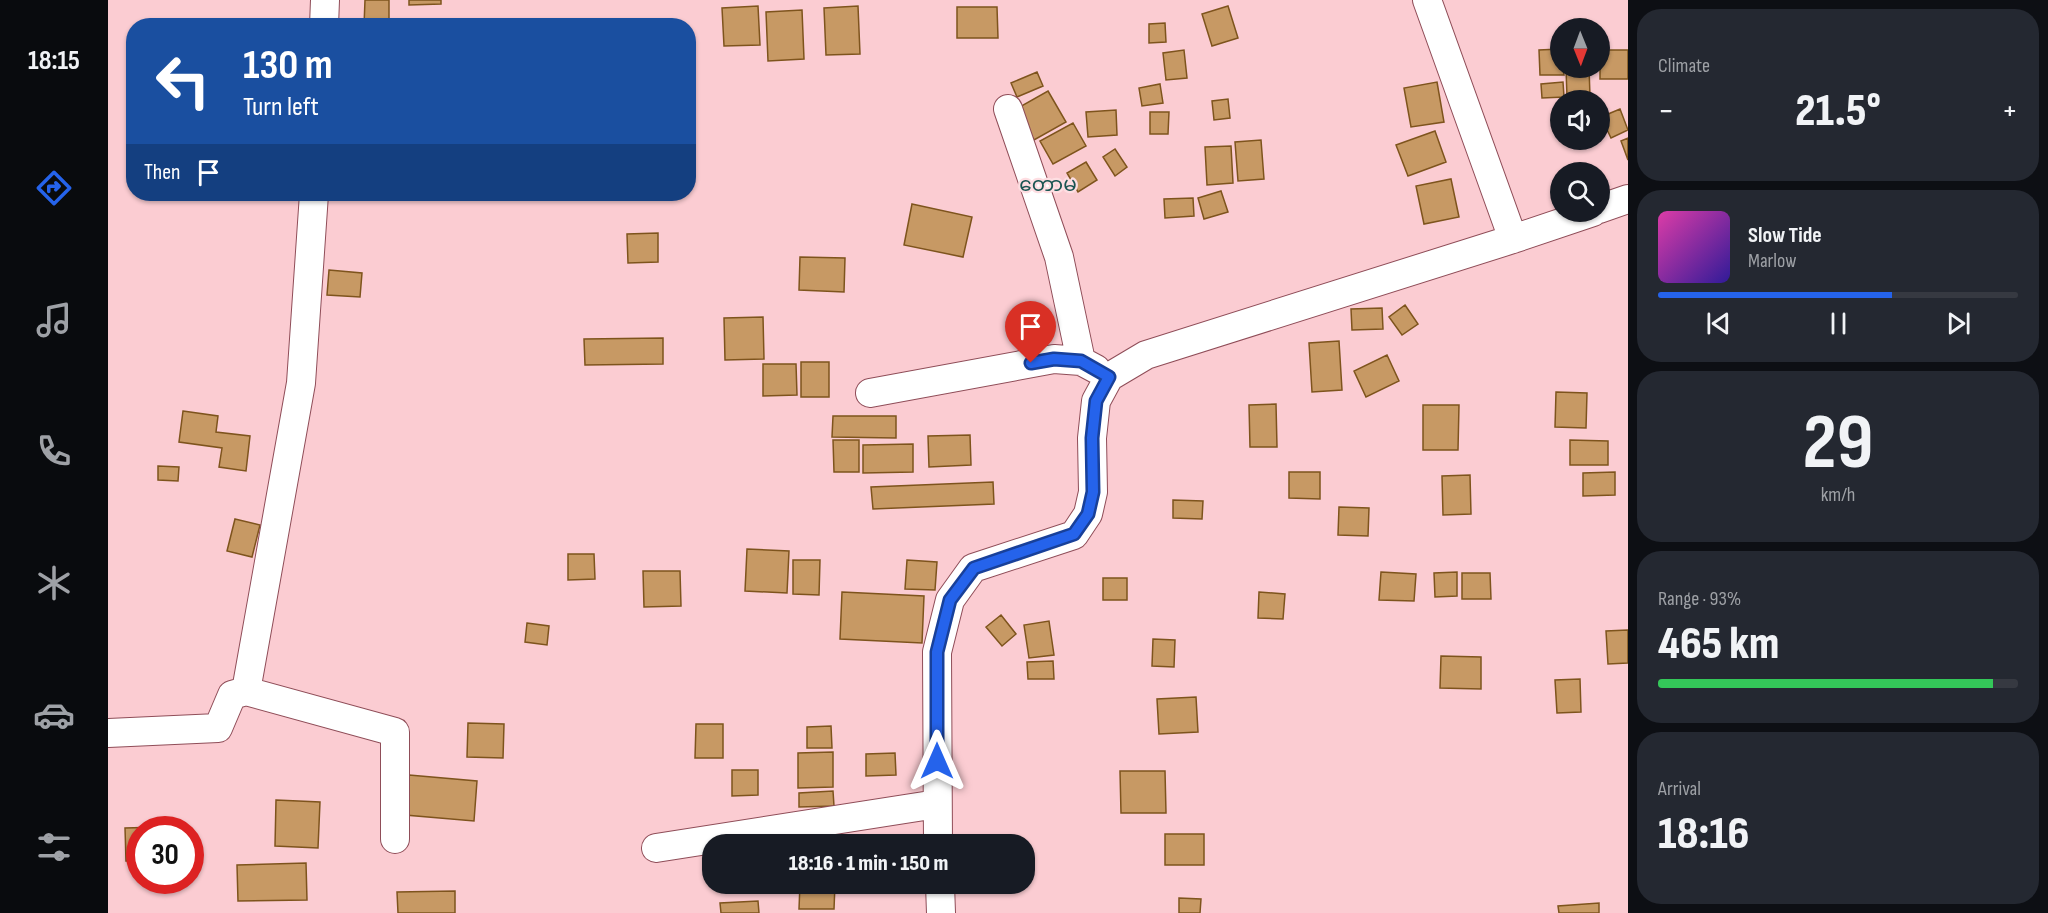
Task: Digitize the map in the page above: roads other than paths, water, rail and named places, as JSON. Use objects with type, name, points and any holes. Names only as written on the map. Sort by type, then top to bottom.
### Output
[{"type":"street","points":[[325,18],[326,0]]},
{"type":"street","points":[[1427,0],[1514,239]]},
{"type":"street","points":[[1008,110],[1059,257],[1081,361]]},
{"type":"street","points":[[1610,205],[1628,199]]},
{"type":"street","points":[[246,691],[301,383],[314,201]]},
{"type":"street","points":[[938,834],[937,652],[950,600],[974,568],[1074,534],[1088,514],[1091,503],[1093,492],[1092,438],[1096,401],[1109,377],[1146,355],[1564,222]]},
{"type":"street","points":[[870,393],[1054,359],[1081,361],[1109,377]]},
{"type":"street","points":[[108,733],[218,728],[232,695],[246,691],[395,732],[395,839]]},
{"type":"street","points":[[656,848],[937,804]]},
{"type":"street","points":[[940,894],[941,913]]},
{"type":"district","name":"တောမ","points":[[1048,185]]}]
